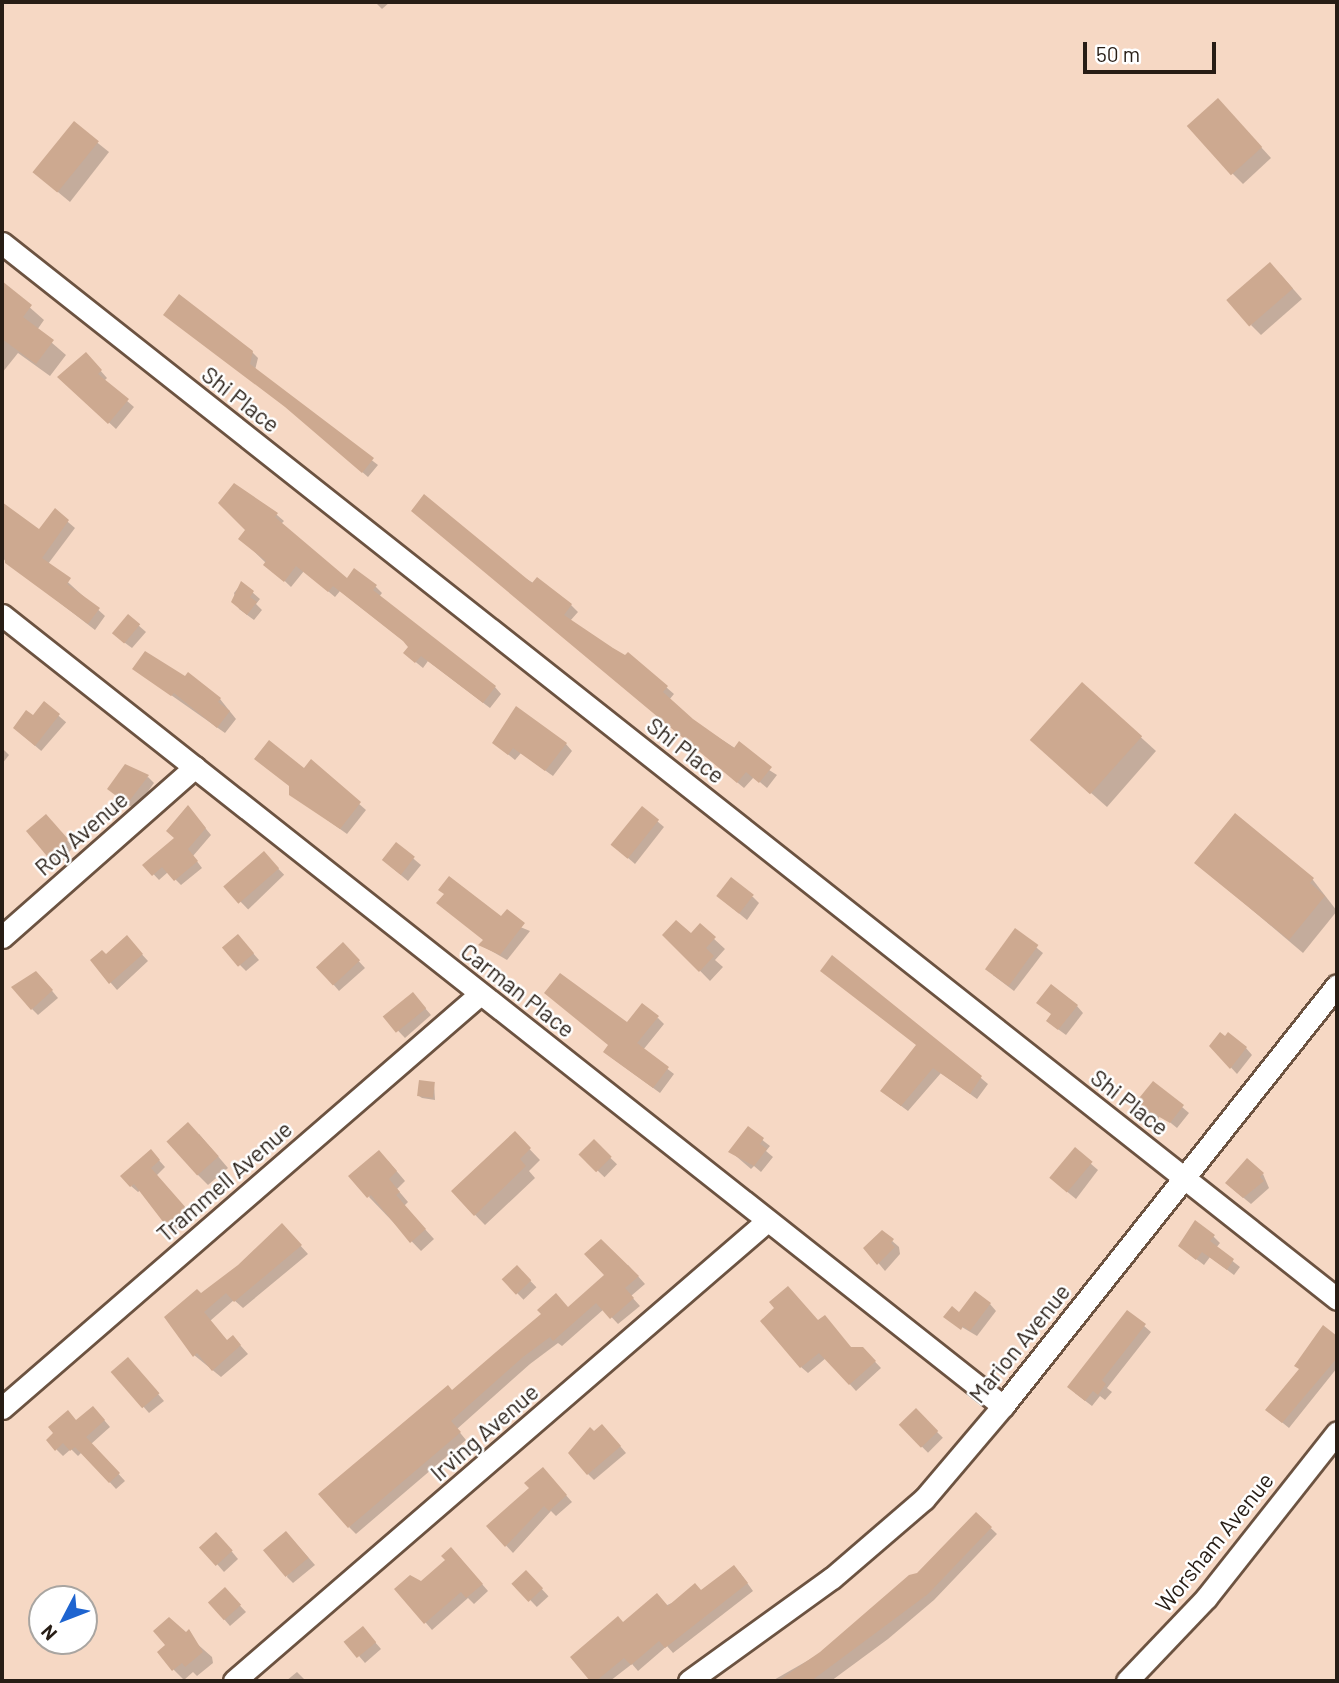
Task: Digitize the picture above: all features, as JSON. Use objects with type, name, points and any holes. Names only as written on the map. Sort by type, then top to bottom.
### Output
[{"type":"street","name":"Shi Place","points":[[2,243],[1337,1299]]},
{"type":"street","name":"Carman Place","points":[[2,615],[1003,1406]]},
{"type":"street","name":"Roy Avenue","points":[[2,937],[195,767]]},
{"type":"street","name":"Marion Avenue","points":[[689,1681],[823,1586],[914,1508],[1003,1406],[1337,985]]},
{"type":"street","name":"Trammell Avenue","points":[[2,1408],[480,994]]},
{"type":"street","name":"Irving Avenue","points":[[234,1681],[767,1221]]},
{"type":"street","name":"Worsham Avenue","points":[[1127,1681],[1206,1598],[1337,1432]]},
{"type":"building","points":[[1218,98],[1262,147],[1231,175],[1187,126]]},
{"type":"building","points":[[74,121],[99,141],[57,192],[32,172]]},
{"type":"building","points":[[1270,262],[1293,288],[1249,326],[1226,300]]},
{"type":"building","points":[[2,281],[32,305],[23,317],[54,340],[36,364],[2,339]]},
{"type":"building","points":[[179,294],[253,351],[250,364],[374,458],[362,473],[285,407],[163,315]]},
{"type":"building","points":[[86,352],[102,370],[98,374],[129,399],[108,424],[57,377]]},
{"type":"building","points":[[234,483],[278,513],[275,517],[347,578],[354,568],[377,585],[373,590],[496,686],[483,703],[421,656],[415,663],[403,653],[408,647],[403,641],[333,586],[328,592],[296,566],[284,582],[263,565],[266,561],[238,539],[245,530],[218,503]]},
{"type":"building","points":[[424,494],[532,583],[537,577],[572,604],[564,615],[625,655],[628,652],[668,686],[663,692],[693,719],[734,748],[739,741],[772,767],[759,783],[746,772],[737,783],[411,511]]},
{"type":"building","points":[[2,502],[39,529],[55,508],[69,520],[42,558],[71,578],[67,584],[100,608],[88,624],[5,563]]},
{"type":"building","points":[[241,581],[254,591],[250,597],[257,602],[247,615],[231,602]]},
{"type":"building","points":[[128,614],[140,624],[124,643],[112,633]]},
{"type":"building","points":[[145,651],[185,676],[188,672],[221,698],[218,702],[230,711],[217,728],[174,693],[171,696],[132,669]]},
{"type":"building","points":[[1082,682],[1142,736],[1090,794],[1030,740]]},
{"type":"building","points":[[44,701],[60,714],[35,746],[13,728],[26,710],[33,715]]},
{"type":"building","points":[[516,706],[567,743],[545,771],[513,748],[508,755],[492,743]]},
{"type":"building","points":[[269,740],[304,768],[311,759],[361,802],[340,829],[289,795],[289,786],[254,759]]},
{"type":"building","points":[[125,764],[149,775],[127,804],[107,789]]},
{"type":"building","points":[[188,805],[206,828],[188,849],[198,861],[174,881],[162,867],[152,876],[142,865],[174,838],[166,831]]},
{"type":"building","points":[[642,806],[659,820],[628,859],[611,845]]},
{"type":"building","points":[[1235,813],[1314,878],[1310,883],[1325,896],[1289,940],[1194,863]]},
{"type":"building","points":[[46,814],[68,839],[51,861],[26,831]]},
{"type":"building","points":[[396,842],[415,857],[401,875],[382,860]]},
{"type":"building","points":[[264,851],[279,868],[238,904],[223,886]]},
{"type":"building","points":[[449,876],[501,916],[507,909],[525,923],[500,955],[478,945],[483,940],[436,903],[444,894],[438,890]]},
{"type":"building","points":[[731,877],[754,895],[739,914],[716,896]]},
{"type":"building","points":[[676,920],[691,933],[700,923],[716,937],[706,948],[714,956],[699,972],[662,935]]},
{"type":"building","points":[[1015,928],[1038,945],[1008,986],[985,969]]},
{"type":"building","points":[[238,934],[254,953],[238,967],[222,947]]},
{"type":"building","points":[[127,935],[143,954],[109,984],[90,960],[102,950],[106,954]]},
{"type":"building","points":[[343,942],[360,960],[333,986],[316,967]]},
{"type":"building","points":[[832,955],[982,1076],[970,1094],[933,1068],[901,1106],[880,1091],[916,1045],[820,971]]},
{"type":"building","points":[[36,971],[53,990],[31,1010],[11,987]]},
{"type":"building","points":[[560,973],[627,1022],[642,1003],[659,1016],[637,1043],[669,1067],[653,1088],[603,1052],[608,1045],[544,993]]},
{"type":"building","points":[[1051,984],[1078,1005],[1058,1030],[1046,1021],[1051,1014],[1036,1003]]},
{"type":"building","points":[[413,992],[426,1008],[396,1033],[383,1017]]},
{"type":"building","points":[[1220,1032],[1225,1036],[1228,1032],[1247,1047],[1230,1069],[1209,1046]]},
{"type":"building","points":[[419,1080],[435,1082],[433,1098],[417,1096]]},
{"type":"building","points":[[1153,1081],[1184,1105],[1170,1123],[1135,1103]]},
{"type":"building","points":[[188,1122],[219,1156],[197,1176],[166,1141]]},
{"type":"building","points":[[748,1126],[764,1138],[760,1144],[767,1149],[754,1166],[728,1152]]},
{"type":"building","points":[[515,1131],[531,1148],[520,1159],[526,1166],[474,1216],[451,1191]]},
{"type":"building","points":[[594,1139],[612,1157],[596,1172],[578,1155]]},
{"type":"building","points":[[1075,1147],[1093,1162],[1067,1192],[1049,1178]]},
{"type":"building","points":[[151,1149],[160,1160],[151,1168],[187,1209],[167,1227],[134,1184],[130,1187],[120,1176]]},
{"type":"building","points":[[379,1150],[397,1171],[389,1179],[400,1192],[396,1195],[426,1229],[410,1243],[371,1195],[367,1198],[348,1176]]},
{"type":"building","points":[[1247,1158],[1264,1173],[1260,1177],[1264,1181],[1243,1198],[1225,1183]]},
{"type":"building","points":[[1195,1220],[1215,1235],[1210,1241],[1234,1259],[1227,1270],[1202,1252],[1196,1260],[1178,1246]]},
{"type":"building","points":[[282,1223],[302,1245],[234,1302],[226,1293],[204,1312],[227,1340],[233,1335],[241,1345],[212,1371],[197,1353],[193,1357],[164,1317],[197,1289],[201,1293],[238,1265]]},
{"type":"building","points":[[882,1230],[894,1239],[891,1243],[895,1247],[877,1265],[863,1248]]},
{"type":"building","points":[[601,1239],[639,1276],[625,1288],[634,1298],[610,1319],[596,1303],[553,1341],[550,1337],[523,1357],[451,1421],[461,1432],[348,1528],[318,1494],[448,1385],[452,1390],[541,1314],[537,1310],[556,1293],[568,1307],[604,1275],[584,1254]]},
{"type":"building","points":[[517,1265],[531,1280],[516,1295],[502,1279]]},
{"type":"building","points":[[788,1286],[818,1320],[825,1315],[851,1347],[863,1347],[876,1361],[849,1385],[819,1353],[800,1368],[760,1321],[774,1308],[769,1302]]},
{"type":"building","points":[[975,1291],[991,1303],[970,1331],[963,1326],[961,1330],[943,1317],[952,1306],[959,1312]]},
{"type":"building","points":[[1127,1310],[1146,1324],[1102,1380],[1106,1384],[1098,1395],[1093,1391],[1085,1401],[1067,1387]]},
{"type":"building","points":[[1323,1325],[1337,1336],[1337,1358],[1282,1423],[1265,1410],[1299,1369],[1294,1366]]},
{"type":"building","points":[[128,1357],[159,1393],[142,1408],[111,1372]]},
{"type":"building","points":[[93,1406],[105,1420],[86,1437],[120,1473],[109,1483],[75,1447],[70,1451],[63,1443],[55,1451],[46,1440],[53,1433],[48,1427],[68,1410],[76,1420]]},
{"type":"building","points":[[916,1408],[938,1431],[921,1448],[899,1425]]},
{"type":"building","points":[[602,1424],[621,1446],[587,1475],[568,1453],[590,1427],[594,1431]]},
{"type":"building","points":[[543,1467],[567,1495],[549,1511],[544,1506],[505,1547],[486,1526],[529,1488],[524,1483]]},
{"type":"building","points":[[976,1512],[992,1527],[928,1594],[811,1681],[778,1681],[820,1652],[909,1575],[917,1573]]},
{"type":"building","points":[[286,1531],[308,1558],[286,1577],[263,1550]]},
{"type":"building","points":[[216,1532],[233,1551],[216,1566],[199,1547]]},
{"type":"building","points":[[451,1547],[483,1584],[466,1598],[461,1592],[424,1624],[394,1589],[410,1575],[421,1581],[445,1560],[441,1556]]},
{"type":"building","points":[[734,1565],[748,1583],[665,1648],[659,1641],[631,1665],[624,1658],[596,1681],[590,1681],[570,1657],[618,1616],[623,1622],[657,1593],[668,1606],[695,1583],[701,1590]]},
{"type":"building","points":[[526,1570],[543,1588],[528,1602],[511,1584]]},
{"type":"building","points":[[225,1587],[241,1605],[224,1620],[208,1602]]},
{"type":"building","points":[[169,1617],[186,1632],[189,1629],[203,1652],[185,1667],[182,1663],[172,1671],[157,1652],[165,1645],[153,1631]]},
{"type":"building","points":[[363,1626],[376,1642],[357,1658],[344,1642]]}]
